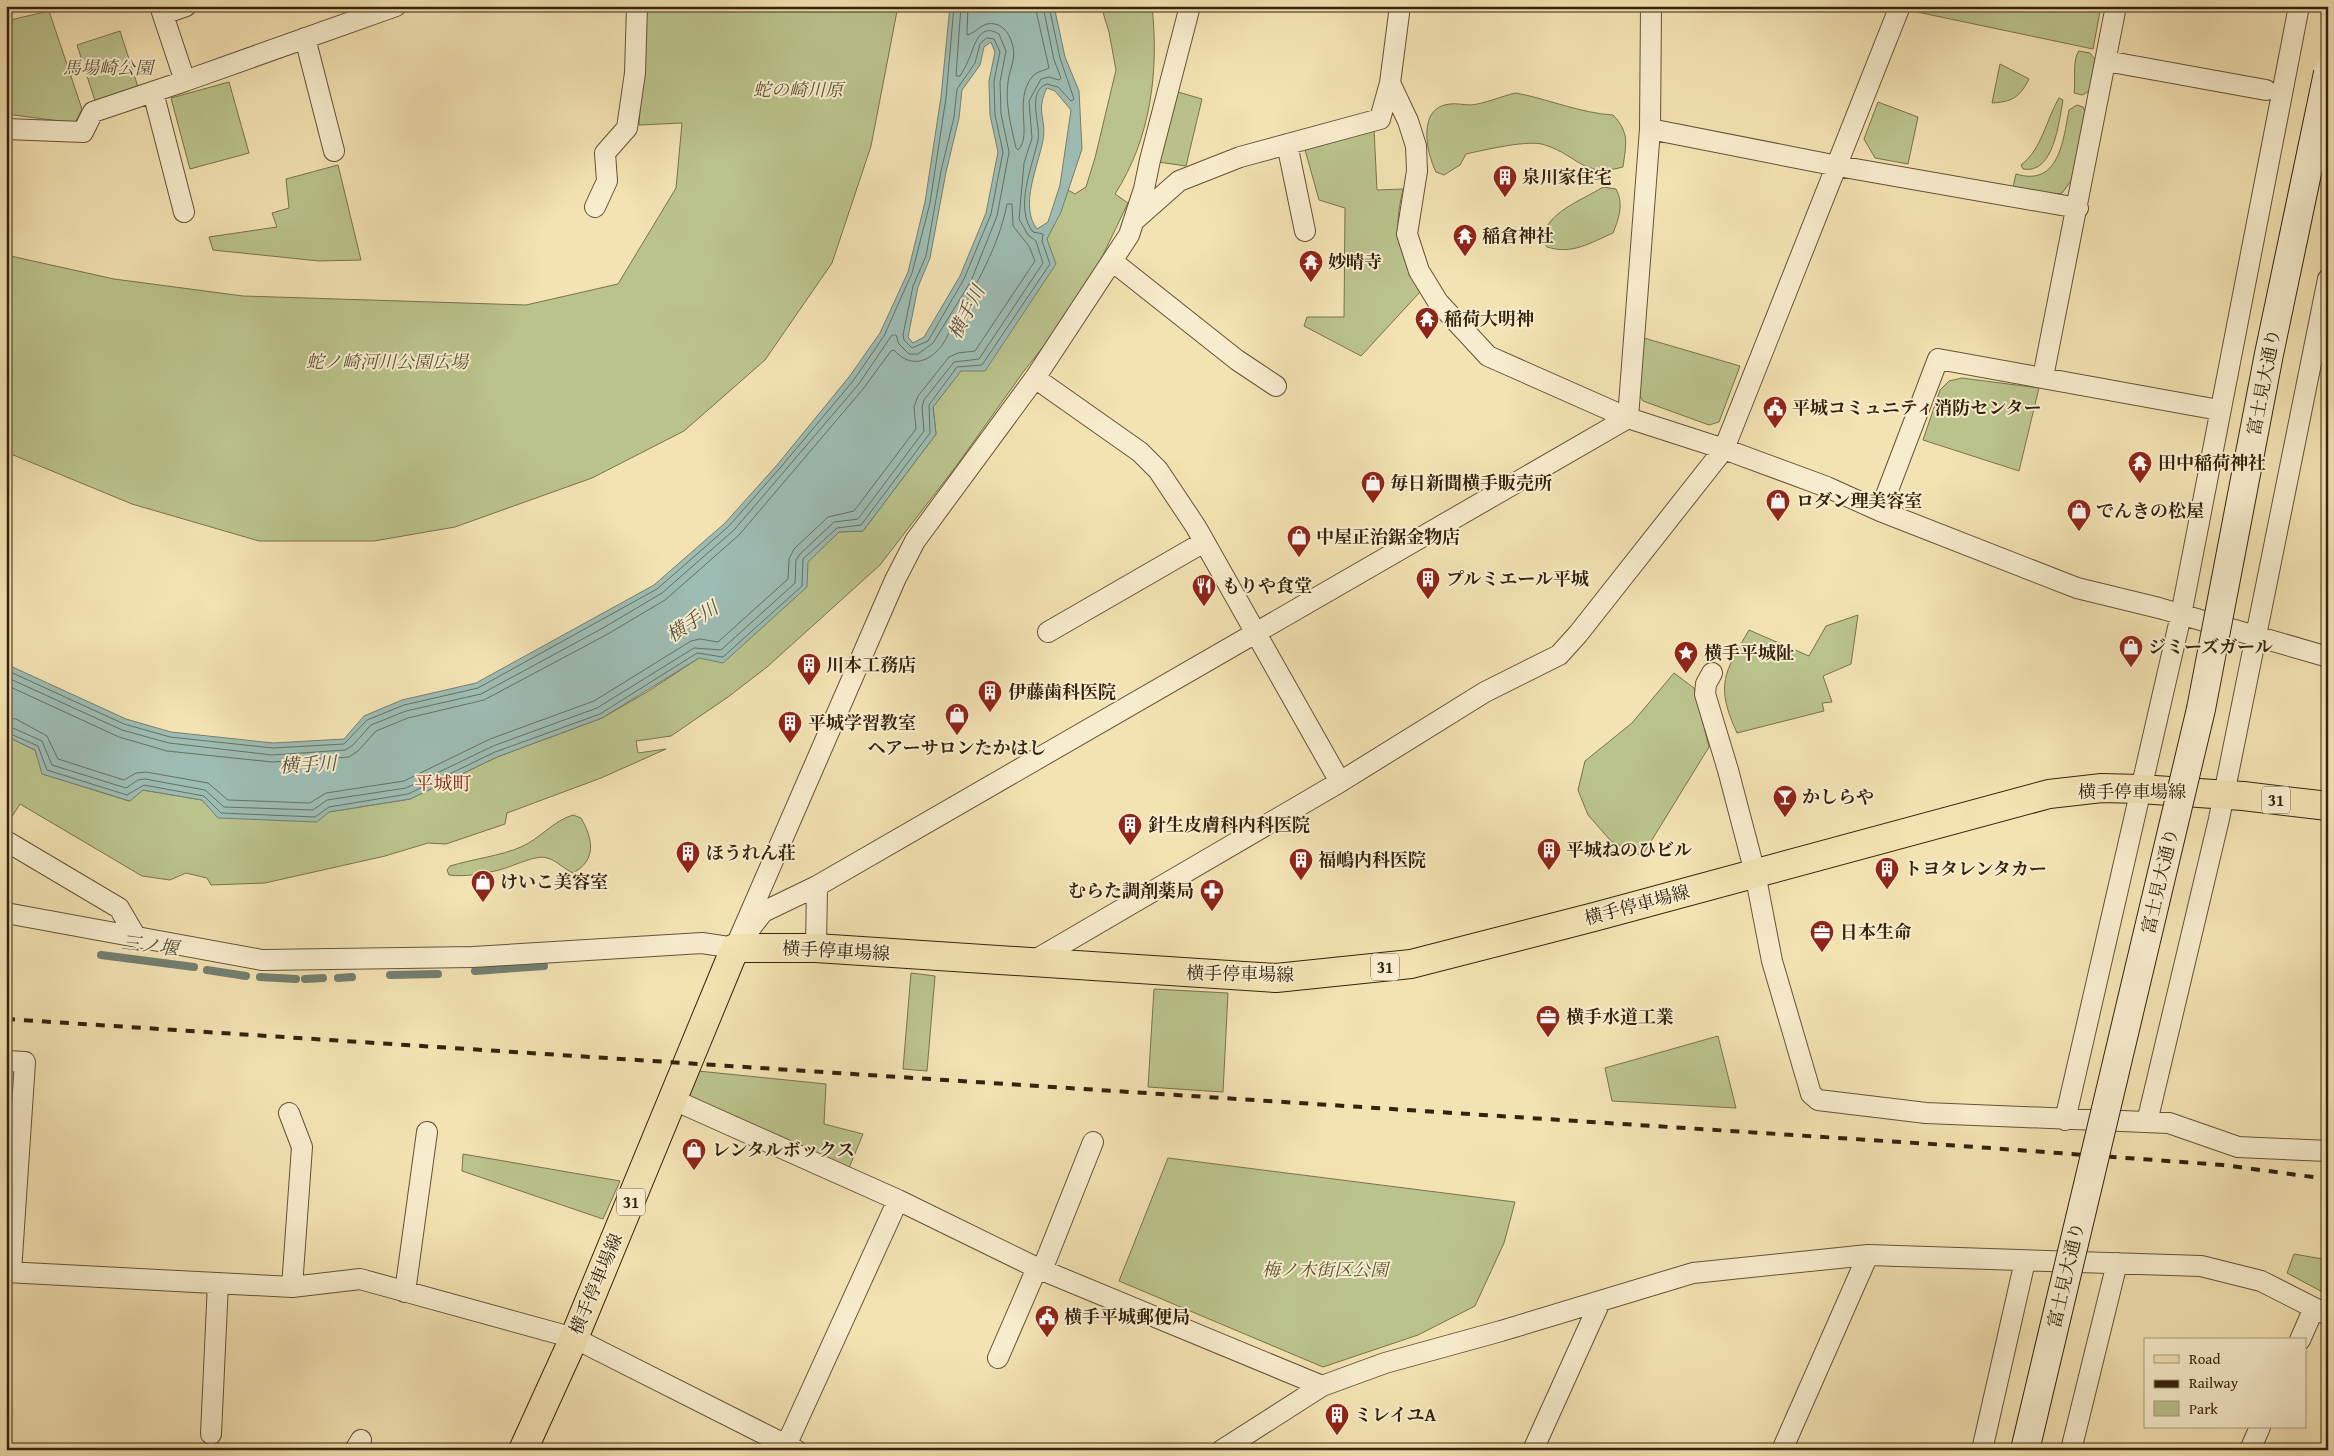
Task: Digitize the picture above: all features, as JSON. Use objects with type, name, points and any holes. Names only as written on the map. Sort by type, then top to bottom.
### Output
[{"type":"main road","name":"横手停車場線","points":[[522,1450],[574,1338],[674,1100],[735,948],[816,948],[1276,978],[1411,964],[1755,874],[2049,794],[2102,788],[2140,789],[2223,794],[2328,806]]},
{"type":"street","points":[[185,81],[161,10],[186,6]]},
{"type":"street","points":[[6,129],[83,132],[93,112],[396,6]]},
{"type":"street","points":[[595,208],[607,181],[605,153],[627,128],[635,73],[637,6]]},
{"type":"street","points":[[735,948],[891,589],[915,541],[1035,378],[1129,235],[1144,189],[1190,6]]},
{"type":"street","points":[[1134,220],[1179,181],[1240,156],[1380,119],[1390,83],[1400,6]]},
{"type":"street","points":[[1628,418],[1650,129],[1651,6]]},
{"type":"street","points":[[1030,963],[1340,782],[1485,692],[1559,655],[1578,634],[1724,449],[1900,6]]},
{"type":"street","points":[[2043,377],[2078,208],[2116,6]]},
{"type":"street","points":[[2065,1120],[2181,615],[2219,410],[2299,6]]},
{"type":"street","points":[[305,38],[334,151]]},
{"type":"street","points":[[2106,60],[2266,90]]},
{"type":"street","name":"富士見大通り","points":[[2025,1450],[2201,709],[2269,354],[2328,73]]},
{"type":"street","points":[[1390,83],[1408,122],[1416,146],[1417,171],[1406,234],[1419,271],[1438,302],[1488,356],[1628,418],[1724,449],[1827,487],[1880,511],[2077,588],[2181,615],[2328,657]]},
{"type":"street","points":[[153,92],[184,212]]},
{"type":"street","points":[[1650,129],[1838,166],[2078,208]]},
{"type":"street","points":[[1287,144],[1305,231]]},
{"type":"street","points":[[1112,261],[1237,360],[1276,386]]},
{"type":"street","points":[[2148,1122],[2320,360],[2328,279]]},
{"type":"street","points":[[1880,511],[1938,359],[2219,410]]},
{"type":"street","points":[[1035,378],[1140,452],[1158,470],[1204,542],[1340,782]]},
{"type":"street","points":[[735,948],[763,912],[817,886],[1212,659],[1254,632],[1483,504],[1628,418]]},
{"type":"street","points":[[1048,632],[1204,542]]},
{"type":"street","points":[[1712,673],[1706,684],[1705,694],[1728,770],[1755,874],[1772,961],[1788,1020],[1811,1094],[1818,1100],[1926,1113],[2169,1123],[2238,1147],[2328,1151]]},
{"type":"street","points":[[6,841],[119,908],[136,937]]},
{"type":"street","points":[[816,948],[817,886]]},
{"type":"street","points":[[6,913],[262,960],[473,957],[702,943],[735,948]]},
{"type":"street","points":[[6,1061],[25,1062],[8,1272],[292,1287],[360,1279],[574,1338],[789,1448],[898,1200]]},
{"type":"street","points":[[674,1100],[898,1200],[1040,1269],[1322,1386]]},
{"type":"street","points":[[289,1113],[302,1148],[292,1287]]},
{"type":"street","points":[[405,1292],[427,1132]]},
{"type":"street","points":[[998,1358],[1040,1269],[1093,1142]]},
{"type":"street","points":[[1782,1450],[1868,1256]]},
{"type":"street","points":[[1222,1450],[1322,1386],[1385,1363],[1600,1302],[1693,1273],[1868,1256],[2201,1266],[2261,1281],[2321,1312],[2302,1338]]},
{"type":"street","points":[[1982,1450],[2025,1261]]},
{"type":"street","points":[[2071,1450],[2117,1263]]},
{"type":"street","points":[[211,1434],[218,1283]]},
{"type":"street","points":[[1533,1450],[1600,1302]]},
{"type":"street","points":[[2250,1450],[2260,1428]]},
{"type":"green space","name":"蛇の崎川原","points":[[647,6],[898,6],[871,146],[832,263],[765,360],[684,431],[592,478],[455,527],[374,541],[259,541],[132,504],[6,452],[6,255],[114,279],[243,296],[526,305],[618,284],[676,188],[682,123],[639,125]]},
{"type":"green space","points":[[1101,6],[1152,6],[1154,30],[1153,79],[1150,103],[1137,150],[1115,194],[1128,203],[1103,255],[1072,310],[1024,371],[957,465],[880,565],[767,667],[728,697],[671,736],[636,741],[638,753],[666,749],[601,778],[507,813],[505,824],[446,844],[428,843],[385,856],[265,883],[211,885],[207,878],[186,873],[170,880],[142,876],[20,804],[6,826],[6,736],[35,750],[43,774],[129,801],[143,790],[202,800],[329,812],[410,799],[497,757],[602,718],[647,692],[699,658],[839,532],[863,531],[936,434],[933,407],[1036,256],[1057,218],[1068,190],[1075,194],[1086,187],[1095,158],[1116,70],[1109,32]]},
{"type":"green space","points":[[1919,6],[2101,6],[2093,49],[1917,12]]},
{"type":"green space","points":[[49,11],[82,109],[75,123],[6,114],[6,21]]},
{"type":"green space","name":"馬場崎公園","points":[[120,31],[139,90],[96,104],[77,45]]},
{"type":"green space","points":[[2079,51],[2090,53],[2097,62],[2090,91],[2082,95],[2074,93],[2075,64]]},
{"type":"green space","points":[[2000,64],[2029,79],[2015,97],[2010,100],[1992,103]]},
{"type":"green space","points":[[229,82],[249,153],[190,169],[171,98]]},
{"type":"green space","points":[[1178,92],[1202,99],[1186,166],[1158,162]]},
{"type":"green space","points":[[1516,93],[1588,112],[1613,115],[1624,133],[1626,145],[1623,167],[1610,170],[1590,168],[1545,145],[1529,143],[1466,154],[1460,165],[1444,175],[1436,172],[1427,142],[1428,122],[1432,113],[1440,107],[1450,104],[1476,104]]},
{"type":"green space","points":[[2059,98],[2063,100],[2057,133],[2048,155],[2042,164],[2033,169],[2023,169],[2021,165],[2039,143]]},
{"type":"green space","points":[[1878,102],[1918,117],[1908,164],[1875,158],[1864,139]]},
{"type":"green space","points":[[2077,105],[2083,107],[2088,117],[2074,177],[2062,193],[2054,195],[2013,187],[2016,174],[2030,176],[2042,174],[2050,168],[2061,147],[2069,110]]},
{"type":"green space","points":[[1374,129],[1377,190],[1403,189],[1398,232],[1402,253],[1420,292],[1361,356],[1304,326],[1307,317],[1344,317],[1345,208],[1319,200],[1304,146]]},
{"type":"green space","points":[[338,165],[361,260],[319,261],[213,250],[209,237],[277,227],[272,213],[289,208],[286,179]]},
{"type":"green space","points":[[1603,187],[1616,189],[1620,200],[1619,216],[1613,233],[1573,249],[1565,250],[1547,247],[1542,240],[1550,222],[1566,208]]},
{"type":"green space","points":[[1644,338],[1740,366],[1719,422],[1709,425],[1643,401],[1638,393]]},
{"type":"green space","points":[[1962,378],[2039,388],[2019,471],[1923,440],[1940,390],[1949,381]]},
{"type":"green space","points":[[1858,615],[1851,664],[1823,676],[1832,702],[1822,703],[1824,711],[1737,733],[1726,703],[1725,680],[1733,657],[1749,630],[1809,656],[1826,626]]},
{"type":"green space","points":[[1674,673],[1694,688],[1709,747],[1642,856],[1611,841],[1588,815],[1578,790],[1585,761],[1632,723]]},
{"type":"green space","points":[[573,815],[581,818],[588,834],[590,848],[586,862],[573,873],[554,861],[542,857],[487,873],[449,875],[447,870],[450,866],[521,847],[559,821]]},
{"type":"green space","points":[[911,973],[935,976],[927,1071],[903,1069]]},
{"type":"green space","points":[[1154,989],[1228,993],[1223,1092],[1148,1087]]},
{"type":"green space","points":[[1718,1036],[1736,1108],[1612,1101],[1605,1068]]},
{"type":"green space","points":[[698,1071],[826,1084],[824,1124],[863,1134],[849,1168],[686,1099]]},
{"type":"green space","points":[[463,1154],[620,1181],[603,1219],[462,1171]]},
{"type":"green space","name":"梅ノ木街区公園","points":[[1168,1158],[1515,1202],[1504,1243],[1475,1306],[1418,1335],[1323,1367],[1119,1281]]},
{"type":"green space","points":[[2294,1254],[2328,1260],[2328,1295],[2287,1273]]},
{"type":"water","name":"横手川","points":[[950,6],[1054,6],[1065,57],[1079,91],[1082,149],[1061,212],[1047,239],[1056,264],[985,371],[961,371],[933,407],[936,434],[863,531],[839,532],[808,562],[807,587],[723,663],[699,658],[602,718],[497,757],[410,799],[329,812],[317,822],[218,818],[202,800],[143,790],[130,801],[42,774],[35,750],[6,736],[6,664],[126,719],[171,732],[273,743],[344,739],[364,716],[402,700],[476,683],[654,585],[725,523],[777,465],[849,377],[880,333],[908,272],[925,202],[941,97]],"holes":[[[991,42],[995,52],[989,81],[990,115],[998,152],[986,213],[960,276],[924,337],[913,343],[908,337],[918,287],[930,258],[946,172],[959,118],[962,90],[980,65],[984,47]],[[1047,88],[1055,91],[1071,110],[1060,185],[1048,222],[1037,229],[1032,220],[1030,198],[1031,186],[1043,140],[1042,103]]]},
{"type":"waterway","name":"三ノ堰","points":[[101,955],[194,967]]},
{"type":"waterway","name":"三ノ堰","points":[[475,971],[544,966]]},
{"type":"waterway","name":"三ノ堰","points":[[207,970],[246,976]]},
{"type":"waterway","name":"三ノ堰","points":[[390,975],[438,974]]},
{"type":"waterway","name":"三ノ堰","points":[[260,977],[296,979]]},
{"type":"waterway","name":"三ノ堰","points":[[338,978],[352,977]]},
{"type":"waterway","name":"三ノ堰","points":[[305,979],[323,978]]},
{"type":"railway","points":[[6,1019],[1962,1146],[2223,1165],[2328,1179]]},
{"type":"place","name":"泉川家住宅","points":[[1505,198]]},
{"type":"place","name":"稲倉神社","points":[[1465,257]]},
{"type":"place","name":"妙晴寺","points":[[1311,283]]},
{"type":"place","name":"稲荷大明神","points":[[1427,340]]},
{"type":"place","name":"平城コミュニティ消防センター","points":[[1775,429]]},
{"type":"place","name":"田中稲荷神社","points":[[2140,484]]},
{"type":"place","name":"毎日新聞横手販売所","points":[[1373,504]]},
{"type":"place","name":"ロダン理美容室","points":[[1778,522]]},
{"type":"place","name":"でんきの松屋","points":[[2079,532]]},
{"type":"place","name":"中屋正治鋸金物店","points":[[1299,558]]},
{"type":"place","name":"プルミエール平城","points":[[1428,600]]},
{"type":"place","name":"もりや食堂","points":[[1204,607]]},
{"type":"place","name":"ジミーズガール","points":[[2131,668]]},
{"type":"place","name":"横手平城阯","points":[[1686,674]]},
{"type":"place","name":"川本工務店","points":[[809,686]]},
{"type":"place","name":"伊藤歯科医院","points":[[990,713]]},
{"type":"place","name":"ヘアーサロンたかはし","points":[[957,736]]},
{"type":"place","name":"平城学習教室","points":[[790,744]]},
{"type":"place","name":"かしらや","points":[[1785,818]]},
{"type":"place","name":"針生皮膚科内科医院","points":[[1130,846]]},
{"type":"place","name":"平城ねのひビル","points":[[1549,871]]},
{"type":"place","name":"ほうれん荘","points":[[688,874]]},
{"type":"place","name":"福嶋内科医院","points":[[1301,881]]},
{"type":"place","name":"トヨタレンタカー","points":[[1887,890]]},
{"type":"place","name":"けいこ美容室","points":[[483,903]]},
{"type":"place","name":"むらた調剤薬局","points":[[1212,912]]},
{"type":"place","name":"日本生命","points":[[1822,953]]},
{"type":"place","name":"横手水道工業","points":[[1548,1038]]},
{"type":"place","name":"レンタルボックス","points":[[694,1171]]},
{"type":"place","name":"横手平城郵便局","points":[[1047,1338]]},
{"type":"place","name":"ミレイユA","points":[[1337,1436]]},
{"type":"district","name":"平城町","points":[[443,783]]},
{"type":"park label","name":"蛇ノ崎河川公園広場","points":[[387,362]]}]
